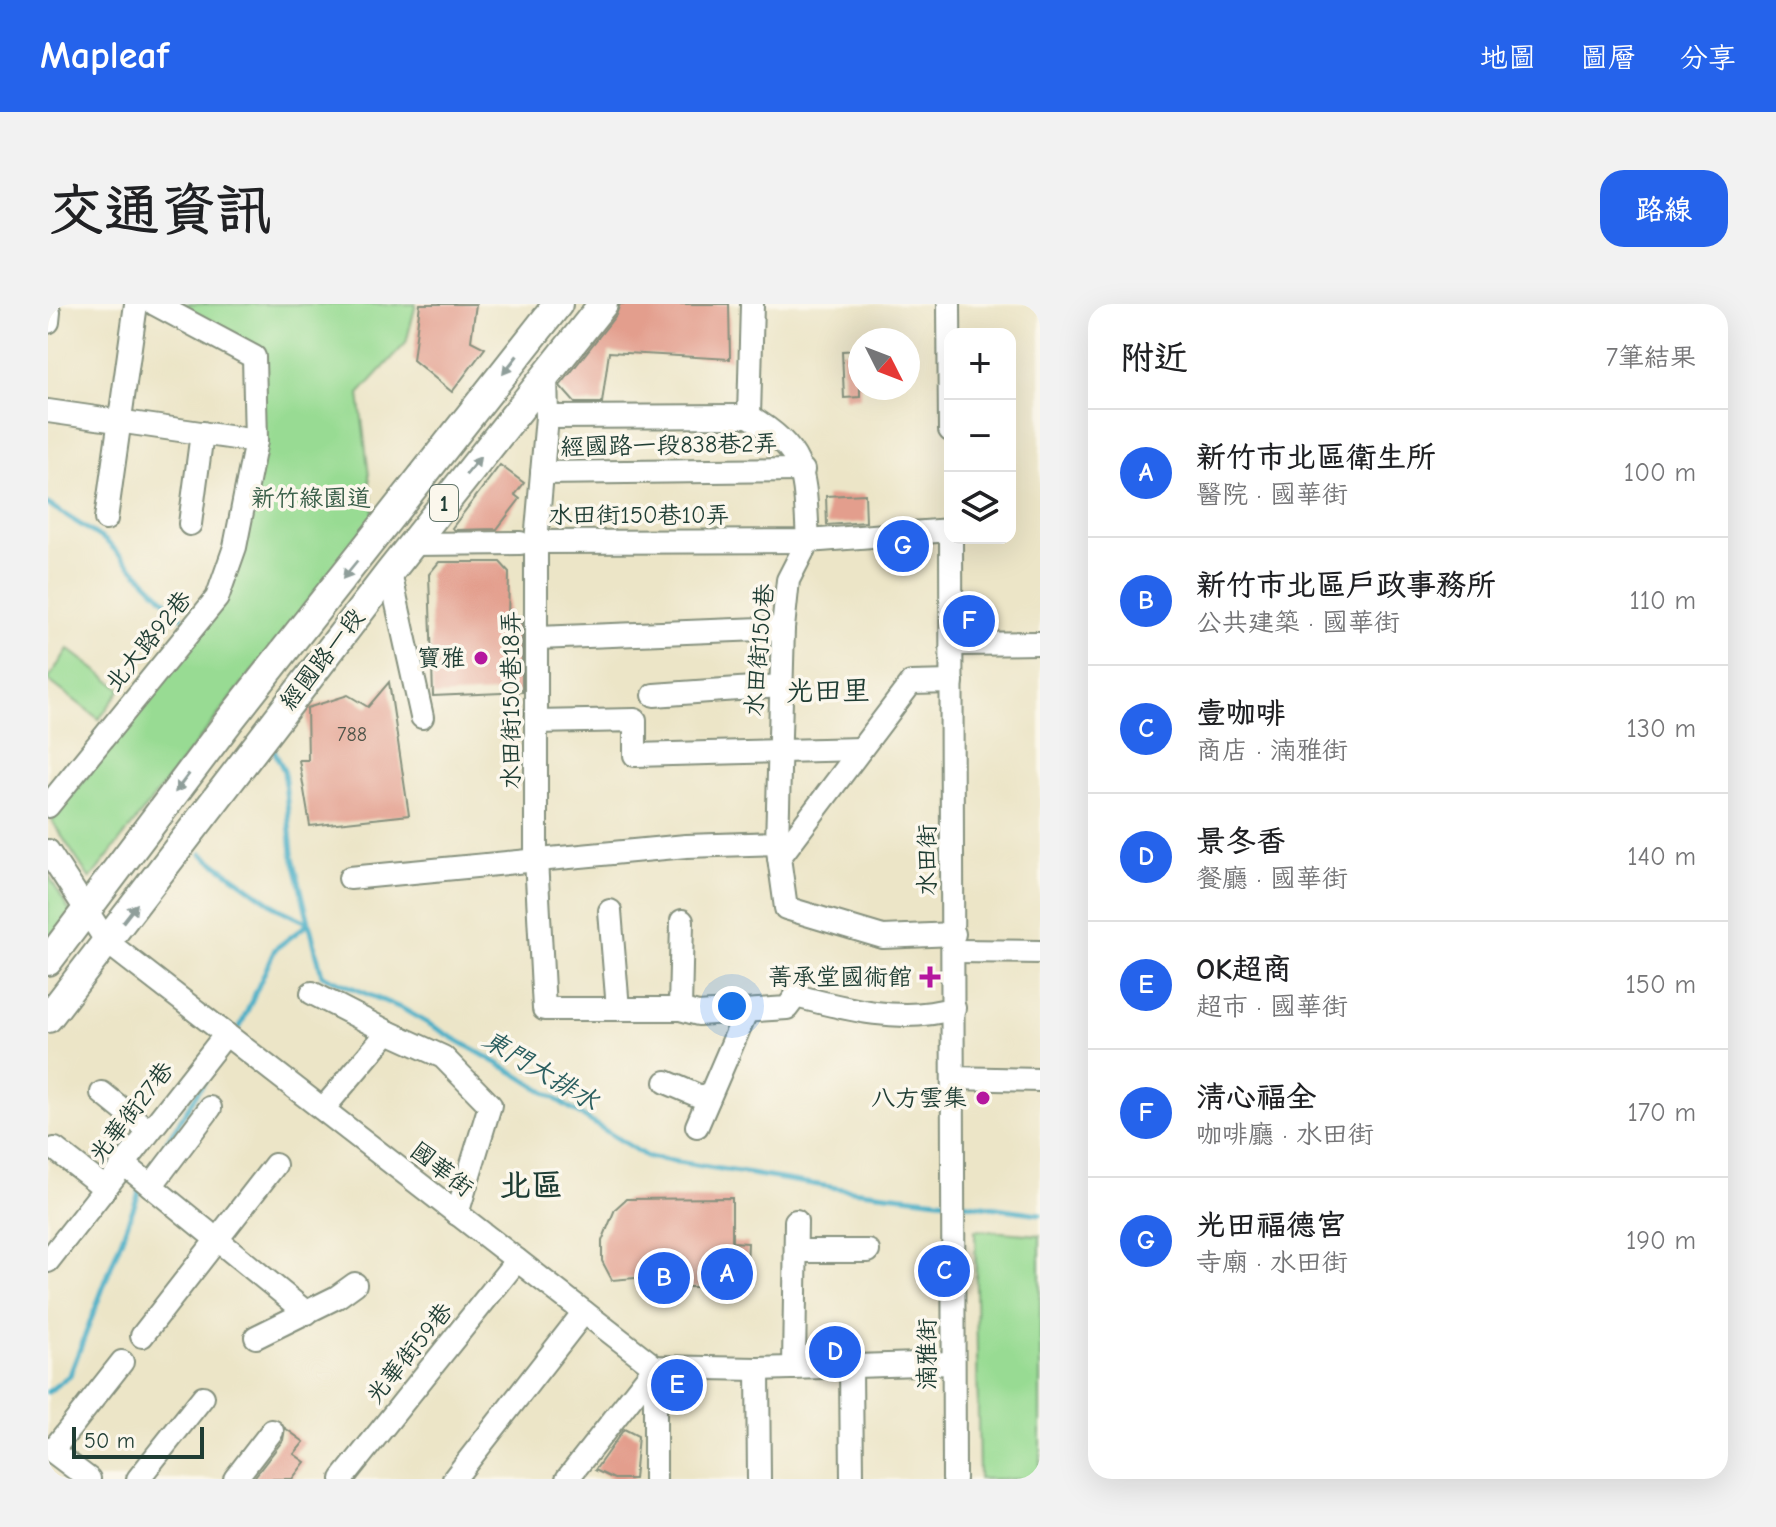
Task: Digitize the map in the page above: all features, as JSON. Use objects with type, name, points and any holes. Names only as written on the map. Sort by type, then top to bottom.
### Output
[{"type":"main road","name":"經國路一段","points":[[48,961],[229,721],[558,304]]},
{"type":"main road","name":"經國路一段","points":[[48,1018],[411,544],[603,304]]},
{"type":"street","points":[[106,519],[136,304]]},
{"type":"street","name":"北大路92巷","points":[[48,806],[217,598],[235,547],[256,441],[254,357],[155,304]]},
{"type":"street","points":[[749,416],[752,304]]},
{"type":"street","points":[[949,304],[950,400]]},
{"type":"street","name":"經國路一段838巷2弄","points":[[546,375],[547,417],[542,473],[803,470]]},
{"type":"street","points":[[48,411],[256,441]]},
{"type":"street","points":[[547,417],[749,416],[778,434],[803,470],[808,541],[944,530]]},
{"type":"street","points":[[190,524],[202,433]]},
{"type":"street","name":"水田街150巷10弄","points":[[542,473],[528,542],[808,541]]},
{"type":"street","name":"水田街150巷","points":[[808,541],[788,580],[783,628],[778,850],[786,908],[883,937],[954,942]]},
{"type":"street","points":[[411,544],[528,542]]},
{"type":"street","name":"水田街150巷18弄","points":[[528,542],[538,638],[536,859],[544,1009],[618,1009]]},
{"type":"street","name":"水田街","points":[[951,544],[955,1182]]},
{"type":"street","points":[[390,572],[422,717]]},
{"type":"street","points":[[538,638],[783,628]]},
{"type":"street","points":[[952,644],[1040,643]]},
{"type":"street","points":[[350,878],[686,846],[778,850],[911,683],[952,682]]},
{"type":"street","points":[[654,695],[780,686]]},
{"type":"street","points":[[536,722],[635,720],[635,755],[861,749]]},
{"type":"street","name":"國華街","points":[[48,851],[107,942],[655,1367]]},
{"type":"street","points":[[610,911],[618,1009],[680,1009],[698,1014],[746,1012],[787,1008],[796,996],[852,1011],[934,1015],[954,1008]]},
{"type":"street","points":[[680,1009],[682,921]]},
{"type":"street","points":[[954,942],[1040,952]]},
{"type":"street","points":[[312,993],[443,1057],[490,1105],[457,1214]]},
{"type":"street","points":[[697,1126],[746,1012]]},
{"type":"street","points":[[323,1109],[388,1032]]},
{"type":"street","name":"光華街27巷","points":[[48,1261],[226,1034]]},
{"type":"street","points":[[953,1078],[1040,1080]]},
{"type":"street","points":[[666,1082],[708,1100]]},
{"type":"street","points":[[102,1093],[149,1131]]},
{"type":"street","points":[[151,1186],[210,1108]]},
{"type":"street","points":[[55,1149],[105,1188]]},
{"type":"street","points":[[124,1164],[307,1313]]},
{"type":"street","points":[[142,1336],[275,1165]]},
{"type":"street","name":"湳雅街","points":[[954,1479],[955,1182]]},
{"type":"street","points":[[794,1368],[796,1221]]},
{"type":"street","points":[[796,1251],[868,1251]]},
{"type":"street","name":"光華街59巷","points":[[342,1479],[517,1260]]},
{"type":"street","points":[[256,1337],[307,1313],[355,1284]]},
{"type":"street","points":[[454,1479],[584,1312]]},
{"type":"street","points":[[79,1476],[50,1449],[122,1362]]},
{"type":"street","points":[[655,1367],[758,1369],[952,1363]]},
{"type":"street","points":[[851,1366],[852,1479]]},
{"type":"street","points":[[567,1479],[655,1367]]},
{"type":"street","points":[[655,1367],[655,1479]]},
{"type":"street","points":[[758,1369],[759,1479]]},
{"type":"street","points":[[138,1479],[203,1397]]},
{"type":"street","points":[[235,1479],[272,1431]]},
{"type":"green space","name":"新竹綠園道","points":[[168,304],[416,304],[406,343],[359,394],[374,516],[90,879],[52,821],[225,602],[261,354]]},
{"type":"green space","points":[[68,649],[121,689],[99,719],[48,680]]},
{"type":"green space","points":[[48,874],[74,918],[48,950]]},
{"type":"green space","points":[[975,1230],[1040,1235],[1040,1479],[979,1479]]},
{"type":"building","points":[[420,304],[476,304],[471,341],[485,348],[452,392],[413,360]]},
{"type":"building","points":[[620,304],[729,304],[730,359],[609,352],[602,403],[575,403],[560,386],[616,315]]},
{"type":"building","points":[[842,351],[848,351],[848,398],[844,398]]},
{"type":"building","points":[[500,465],[524,483],[515,495],[520,499],[497,529],[452,528]]},
{"type":"building","points":[[865,494],[866,522],[827,525],[826,496]]},
{"type":"building","name":"寶雅","points":[[439,562],[500,562],[509,572],[508,623],[522,623],[522,692],[433,696],[429,574]]},
{"type":"building","points":[[389,682],[409,815],[310,826],[299,760],[308,760],[307,708],[348,695],[368,707]]},
{"type":"building","points":[[732,1198],[732,1242],[748,1243],[746,1287],[662,1287],[659,1276],[612,1280],[602,1261],[602,1241],[615,1209],[626,1199]]},
{"type":"building","points":[[285,1428],[304,1442],[294,1454],[305,1462],[292,1479],[253,1479],[283,1440]]},
{"type":"building","points":[[624,1429],[638,1436],[634,1479],[614,1479],[595,1470]]},
{"type":"waterway","name":"東門大排水","points":[[48,504],[106,541],[182,617]]},
{"type":"waterway","name":"東門大排水","points":[[271,744],[284,771],[292,853],[322,975],[403,1009],[516,1074],[647,1157],[843,1189],[947,1201]]},
{"type":"waterway","name":"東門大排水","points":[[202,854],[279,909],[309,923],[275,949],[240,1027]]},
{"type":"waterway","points":[[148,1172],[212,1069]]},
{"type":"waterway","points":[[48,1392],[70,1375],[142,1185]]},
{"type":"waterway","name":"東門大排水","points":[[961,1203],[1040,1214]]},
{"type":"place","name":"光田福德宮","points":[[903,546]]},
{"type":"place","name":"清心福全","points":[[969,621]]},
{"type":"place","name":"寶雅","points":[[481,658]]},
{"type":"place","name":"菁承堂國術館","points":[[930,977]]},
{"type":"place","name":"八方雲集","points":[[983,1098]]},
{"type":"place","name":"壹咖啡","points":[[944,1271]]},
{"type":"place","name":"新竹市北區衛生所","points":[[727,1274]]},
{"type":"place","name":"新竹市北區戶政事務所","points":[[664,1278]]},
{"type":"place","name":"景冬香","points":[[835,1352]]},
{"type":"place","name":"OK超商","points":[[677,1385]]},
{"type":"district","name":"光田里","points":[[828,690]]},
{"type":"district","name":"北區","points":[[531,1185]]}]
